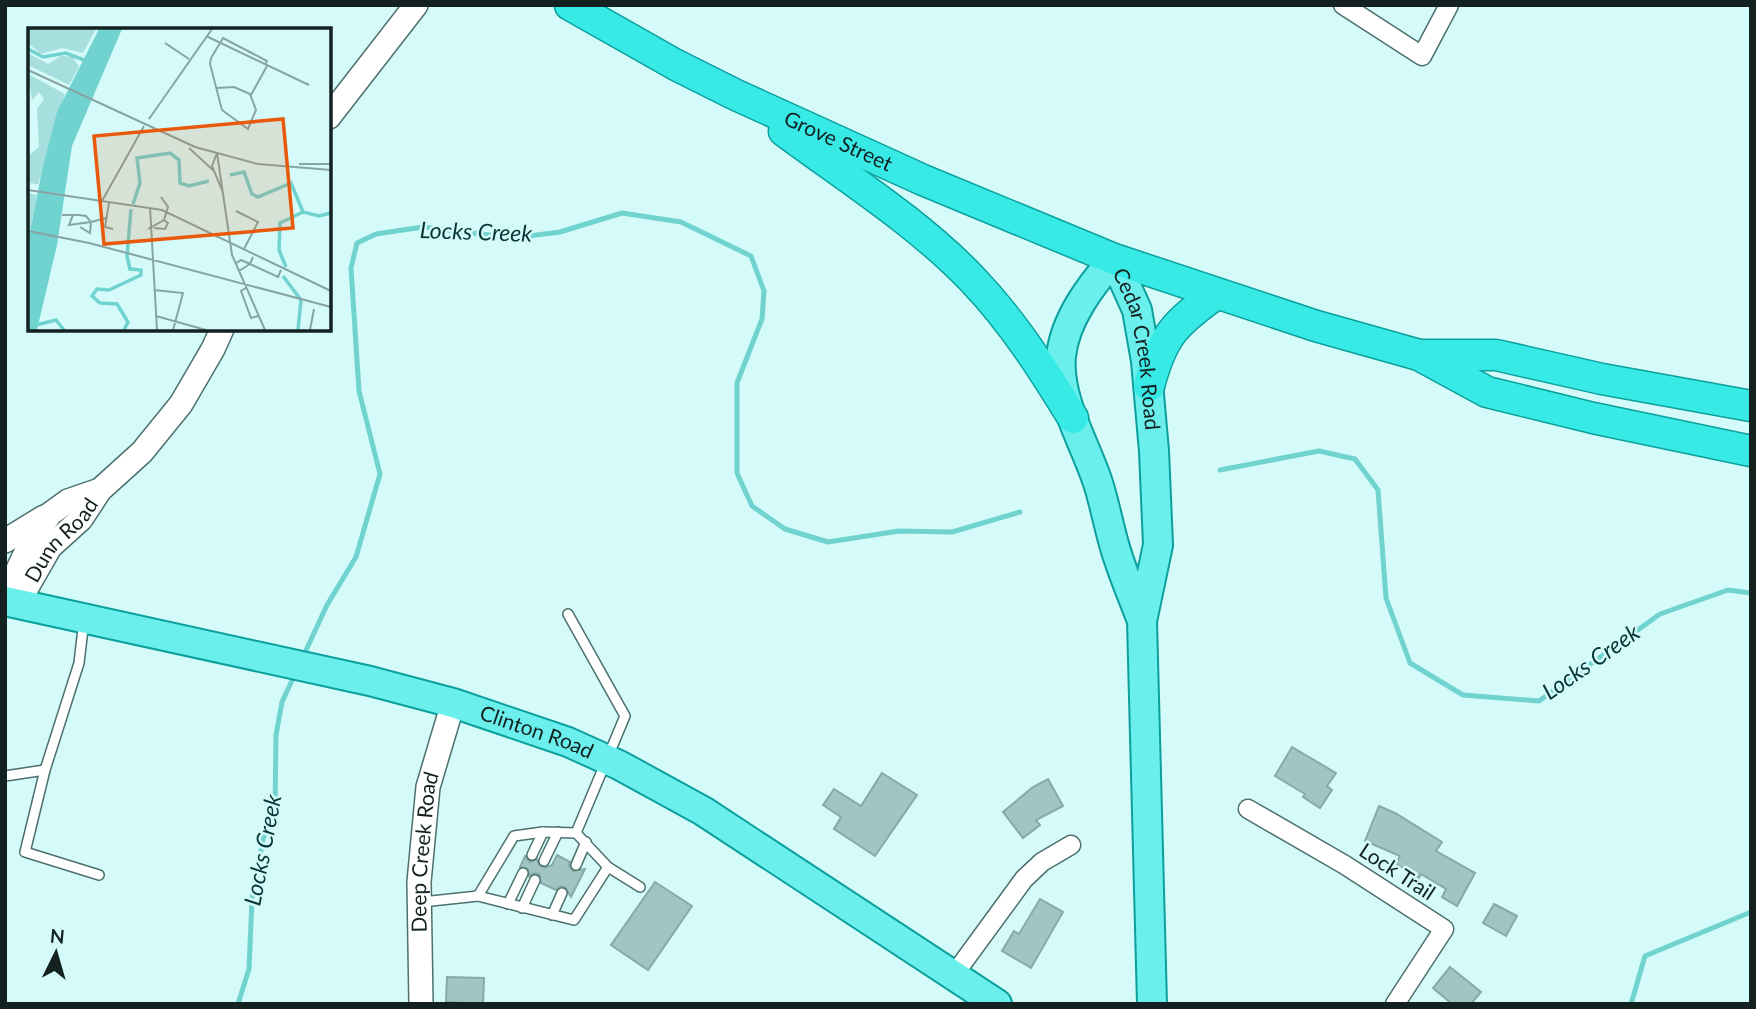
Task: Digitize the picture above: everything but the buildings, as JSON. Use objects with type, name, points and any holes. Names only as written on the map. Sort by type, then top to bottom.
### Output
[{"type":"highway","name":"Grove Street","points":[[570,5],[736,95],[923,180],[1114,259],[1316,326],[1419,355]]},
{"type":"highway","points":[[736,95],[916,230],[972,278],[1026,343],[1073,418]]},
{"type":"highway","points":[[1149,386],[1160,350],[1173,329],[1216,294]]},
{"type":"highway","points":[[1419,355],[1496,355],[1602,379],[1751,407]]},
{"type":"highway","points":[[1419,355],[1487,392],[1593,418],[1751,451]]},
{"type":"main road","name":"Cedar Creek Road","points":[[1142,621],[1115,550],[1098,484],[1073,418],[1061,372],[1062,346],[1066,334],[1091,285],[1114,259],[1137,310],[1149,386],[1158,545],[1142,621],[1152,1004]]},
{"type":"main road","name":"Clinton Road","points":[[11,602],[370,681],[453,703],[568,742],[606,759],[703,811],[997,1004]]},
{"type":"street","points":[[331,114],[416,5]]},
{"type":"street","points":[[1342,5],[1422,56],[1449,5]]},
{"type":"street","name":"Dunn Road","points":[[11,602],[50,547],[81,519],[100,490],[142,452],[174,412],[198,377],[221,331]]},
{"type":"street","name":"Dunn Road","points":[[11,602],[18,569],[50,514],[68,501],[100,490]]},
{"type":"street","points":[[5,541],[50,514]]},
{"type":"street","name":"Deep Creek Road","points":[[421,1004],[419,882],[428,788],[453,703]]},
{"type":"street","name":"Lock Trail","points":[[1248,809],[1345,865],[1444,929],[1395,1004]]},
{"type":"street","points":[[953,975],[1024,879],[1042,862],[1071,845]]},
{"type":"lane","points":[[568,614],[625,716],[576,833]]},
{"type":"lane","points":[[84,619],[79,663],[45,770],[25,852],[99,875]]},
{"type":"lane","points":[[5,776],[45,770]]},
{"type":"lane","points":[[478,896],[514,836],[543,832],[576,833],[608,867],[639,887]]},
{"type":"lane","points":[[532,855],[543,832]]},
{"type":"lane","points":[[544,861],[558,832]]},
{"type":"lane","points":[[576,865],[586,842]]},
{"type":"lane","points":[[419,903],[478,896],[574,920],[608,867]]},
{"type":"lane","points":[[508,904],[523,873]]},
{"type":"lane","points":[[522,908],[535,880]]},
{"type":"lane","points":[[552,915],[562,893]]},
{"type":"waterway","name":"Locks Creek","points":[[302,659],[327,605],[356,557],[380,474],[359,391],[351,268],[357,243],[376,234],[423,227],[513,238],[560,232],[622,213],[681,222],[751,256],[764,291],[762,319],[737,383],[737,473],[752,506],[785,529],[828,542],[899,531],[952,532],[1020,512]]},
{"type":"waterway","name":"Locks Creek","points":[[1220,470],[1319,451],[1355,459],[1378,490],[1386,598],[1410,663],[1463,695],[1539,701],[1660,614],[1728,590],[1751,593]]},
{"type":"waterway","name":"Locks Creek","points":[[238,1004],[249,969],[252,899],[263,839],[275,809],[276,735],[282,702],[295,674]]},
{"type":"waterway","points":[[1631,1004],[1645,956],[1751,912]]}]
